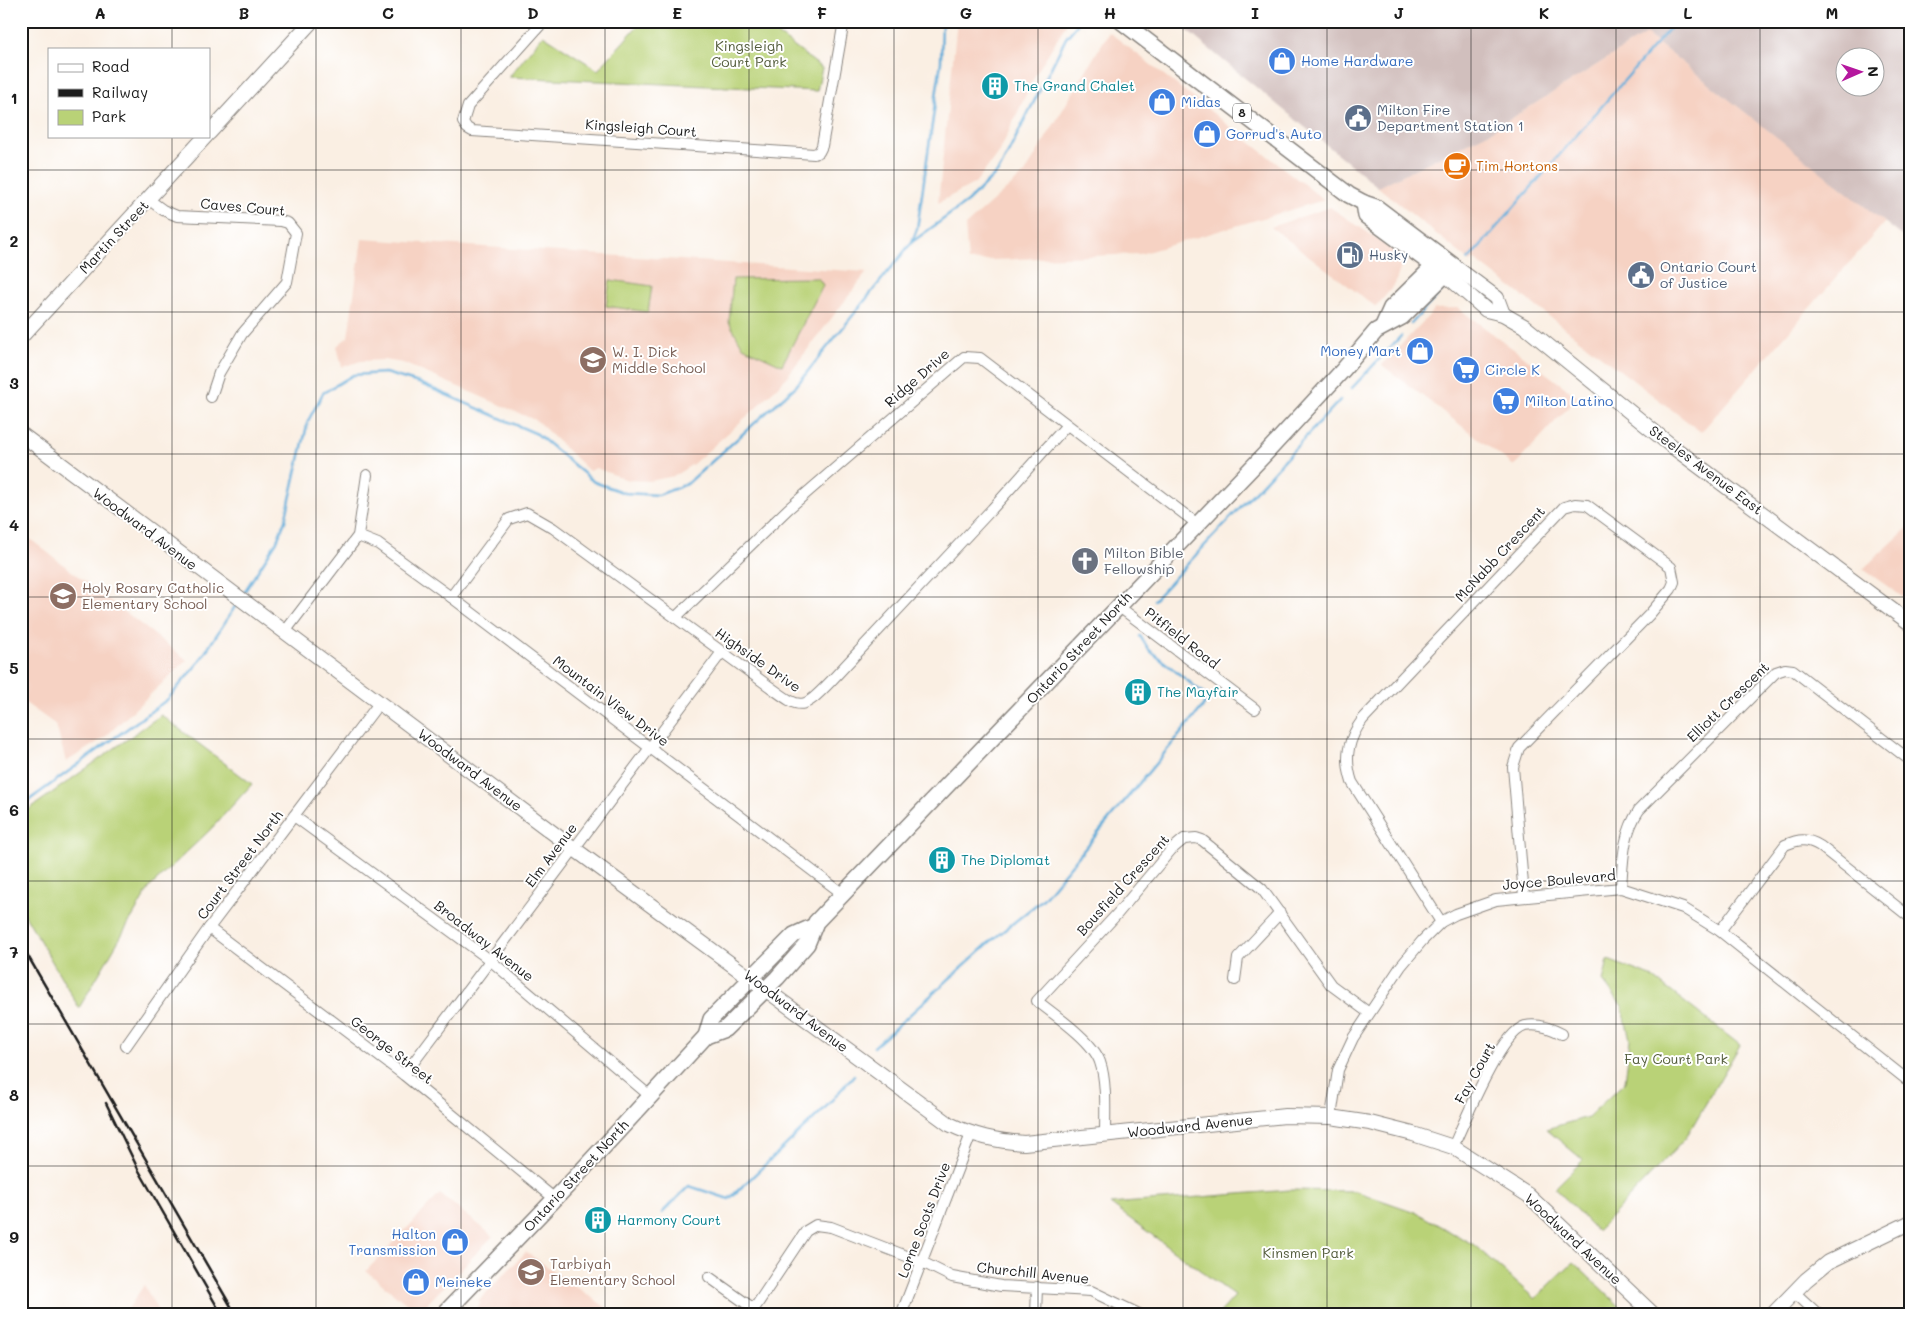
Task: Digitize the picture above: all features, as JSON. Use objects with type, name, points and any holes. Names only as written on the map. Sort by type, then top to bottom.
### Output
[{"type":"main road","name":"Steeles Avenue East","points":[[1121,21],[1349,195],[1364,203],[1366,216],[1444,265]]},
{"type":"main road","name":"Ontario Street North","points":[[706,1036],[725,1029],[766,989],[807,944],[814,926],[843,894],[1343,370],[1376,331],[1402,317],[1444,265]]},
{"type":"main road","name":"Ontario Street North","points":[[443,1315],[555,1199],[706,1036],[711,1019],[794,935],[814,926]]},
{"type":"street","name":"Martin Street","points":[[210,133],[312,21]]},
{"type":"street","name":"Kingsleigh Court","points":[[544,21],[468,106],[463,122],[467,128],[472,130],[814,154],[819,152],[822,146],[844,21]]},
{"type":"street","name":"Martin Street","points":[[21,337],[205,138]]},
{"type":"street","name":"Caves Court","points":[[148,199],[163,210],[176,216],[281,221],[288,222],[296,233],[287,282],[242,334],[219,374],[211,396]]},
{"type":"street","name":"Steeles Avenue East","points":[[1444,265],[1497,298],[1503,314],[1524,326],[1683,455],[1911,624]]},
{"type":"street","name":"Ridge Drive","points":[[676,617],[788,509],[964,356],[980,358],[1196,523]]},
{"type":"street","name":"Highside Drive","points":[[451,597],[509,519],[527,513],[545,523],[792,702],[800,705],[807,704],[985,516],[1067,425]]},
{"type":"street","name":"Woodward Avenue","points":[[21,434],[250,608],[380,702],[573,848],[949,1124],[971,1134],[996,1141],[1024,1143],[1285,1116],[1331,1117],[1370,1123],[1453,1147],[1490,1169],[1534,1200],[1654,1315]]},
{"type":"street","points":[[284,633],[358,536],[366,475]]},
{"type":"street","name":"McNabb Crescent","points":[[1441,922],[1352,782],[1348,764],[1350,742],[1363,719],[1564,507],[1575,504],[1587,505],[1671,567],[1674,582],[1671,589],[1648,615],[1519,748],[1513,766],[1524,896]]},
{"type":"street","name":"Mountain View Drive","points":[[358,536],[378,544],[451,597],[843,894]]},
{"type":"street","name":"Pitfield Road","points":[[1118,606],[1255,709]]},
{"type":"street","name":"Elm Avenue","points":[[404,1075],[722,652]]},
{"type":"street","name":"Elliott Crescent","points":[[1622,888],[1624,840],[1630,822],[1639,810],[1776,672],[1785,669],[1793,670],[1911,761]]},
{"type":"street","name":"Court Street North","points":[[126,1046],[209,928],[380,702]]},
{"type":"street","name":"Broadway Avenue","points":[[294,816],[490,960],[650,1096]]},
{"type":"street","name":"Bousfield Crescent","points":[[1105,1135],[1100,1061],[1090,1048],[1061,1019],[1037,1002],[1118,913],[1171,850],[1184,839],[1196,838],[1211,846],[1262,889],[1331,985],[1368,1013]]},
{"type":"street","points":[[1720,931],[1786,846],[1798,840],[1811,840],[1820,846],[1911,918]]},
{"type":"street","name":"Joyce Boulevard","points":[[1331,1117],[1338,1070],[1368,1013],[1401,966],[1441,922],[1456,914],[1496,900],[1622,888],[1683,908],[1720,931],[1911,1083]]},
{"type":"street","points":[[1235,980],[1238,958],[1280,913]]},
{"type":"street","name":"George Street","points":[[209,928],[404,1075],[555,1199]]},
{"type":"street","name":"Fay Court","points":[[1453,1147],[1482,1083],[1512,1035],[1525,1026],[1553,1029],[1562,1034]]},
{"type":"street","name":"Lorne Scots Drive","points":[[901,1315],[971,1134]]},
{"type":"street","points":[[1772,1315],[1794,1292],[1828,1262],[1911,1222]]},
{"type":"street","name":"Churchill Avenue","points":[[752,1312],[806,1231],[816,1225],[831,1227],[922,1262],[952,1278],[1001,1286],[1091,1291],[1141,1315]]},
{"type":"street","points":[[709,1277],[752,1312]]},
{"type":"street","points":[[1036,1315],[1037,1287]]},
{"type":"street","points":[[1794,1292],[1819,1315]]},
{"type":"shaded area","points":[[957,21],[1068,21],[1034,77],[999,153],[975,183],[938,203]]},
{"type":"shaded area","points":[[1175,21],[1911,21],[1911,243],[1646,34],[1488,133],[1378,187]]},
{"type":"shaded area","points":[[1109,32],[1324,200],[1140,254],[968,261],[965,226],[1025,173]]},
{"type":"shaded area","points":[[1646,34],[1885,222],[1701,432],[1474,259],[1471,262],[1378,187],[1488,133]]},
{"type":"shaded area","points":[[1330,207],[1404,257],[1395,284],[1376,307],[1271,227]]},
{"type":"shaded area","name":"W. I. Dick Middle School","points":[[362,239],[867,272],[785,379],[754,410],[693,464],[674,476],[650,481],[628,480],[596,468],[589,471],[537,421],[403,363],[384,360],[361,361],[342,367],[337,346],[348,337]]},
{"type":"shaded area","points":[[1458,308],[1578,397],[1514,466],[1382,365],[1435,309]]},
{"type":"shaded area","points":[[1911,525],[1911,603],[1863,569]]},
{"type":"shaded area","name":"Holy Rosary Catholic Elementary School","points":[[21,532],[187,660],[104,738],[66,762],[56,725],[21,700]]},
{"type":"shaded area","points":[[440,1194],[493,1236],[418,1313],[366,1271]]},
{"type":"shaded area","name":"Tarbiyah Elementary School","points":[[526,1252],[617,1315],[470,1315],[481,1303],[478,1301]]},
{"type":"shaded area","points":[[144,1285],[160,1315],[124,1315]]},
{"type":"green space","name":"Kingsleigh Court Park","points":[[642,21],[760,21],[822,68],[817,91],[509,77],[543,35],[598,70]]},
{"type":"green space","points":[[818,278],[823,285],[782,365],[743,347],[729,322],[733,279]]},
{"type":"green space","points":[[610,280],[652,286],[648,312],[606,306]]},
{"type":"green space","points":[[161,715],[252,784],[210,830],[150,887],[79,1008],[21,908],[21,815]]},
{"type":"green space","name":"Fay Court Park","points":[[1608,960],[1651,976],[1740,1045],[1685,1139],[1597,1231],[1555,1188],[1583,1160],[1546,1129],[1588,1117],[1625,1082],[1630,1039],[1622,1006],[1603,981]]},
{"type":"green space","name":"Kinsmen Park","points":[[1290,1190],[1355,1191],[1415,1212],[1474,1245],[1535,1299],[1573,1262],[1629,1315],[1218,1315],[1235,1296],[1110,1204]]},
{"type":"waterway","points":[[912,242],[917,229],[941,62],[942,21]]},
{"type":"waterway","points":[[243,594],[277,541],[285,521],[308,421],[323,393],[353,375],[385,373],[419,383],[537,434],[594,482],[625,493],[658,495],[687,484],[796,386],[912,242],[967,202],[999,171],[1066,38],[1080,21]]},
{"type":"waterway","points":[[1468,260],[1676,21]]},
{"type":"waterway","points":[[1411,324],[1444,288]]},
{"type":"waterway","points":[[1351,389],[1401,336]]},
{"type":"waterway","points":[[1154,600],[1340,400]]},
{"type":"waterway","points":[[21,806],[168,699],[199,662],[238,602]]},
{"type":"waterway","points":[[874,1047],[991,941],[1043,899],[1201,709],[1208,697],[1149,650],[1140,636]]},
{"type":"waterway","points":[[662,1213],[689,1186],[729,1199],[825,1108],[854,1075]]},
{"type":"railway","points":[[21,944],[236,1315]]},
{"type":"railway","points":[[106,1103],[138,1169],[222,1315]]},
{"type":"place","name":"Home Hardware","points":[[1282,61]]},
{"type":"place","name":"The Grand Chalet","points":[[995,86]]},
{"type":"place","name":"Midas","points":[[1162,102]]},
{"type":"place","name":"Milton Fire Department Station 1","points":[[1358,118]]},
{"type":"place","name":"Gorrud's Auto","points":[[1207,134]]},
{"type":"place","name":"Tim Hortons","points":[[1457,166]]},
{"type":"place","name":"Husky","points":[[1350,255]]},
{"type":"place","name":"Ontario Court of Justice","points":[[1641,275]]},
{"type":"place","name":"Money Mart","points":[[1420,351]]},
{"type":"place","name":"W. I. Dick Middle School","points":[[593,360]]},
{"type":"place","name":"Circle K","points":[[1466,370]]},
{"type":"place","name":"Milton Latino","points":[[1506,401]]},
{"type":"place","name":"Milton Bible Fellowship","points":[[1085,561]]},
{"type":"place","name":"Holy Rosary Catholic Elementary School","points":[[63,596]]},
{"type":"place","name":"The Mayfair","points":[[1138,692]]},
{"type":"place","name":"The Diplomat","points":[[942,860]]},
{"type":"place","name":"Harmony Court","points":[[598,1220]]},
{"type":"place","name":"Halton Transmission","points":[[455,1242]]},
{"type":"place","name":"Tarbiyah Elementary School","points":[[531,1272]]},
{"type":"place","name":"Meineke","points":[[416,1282]]}]
